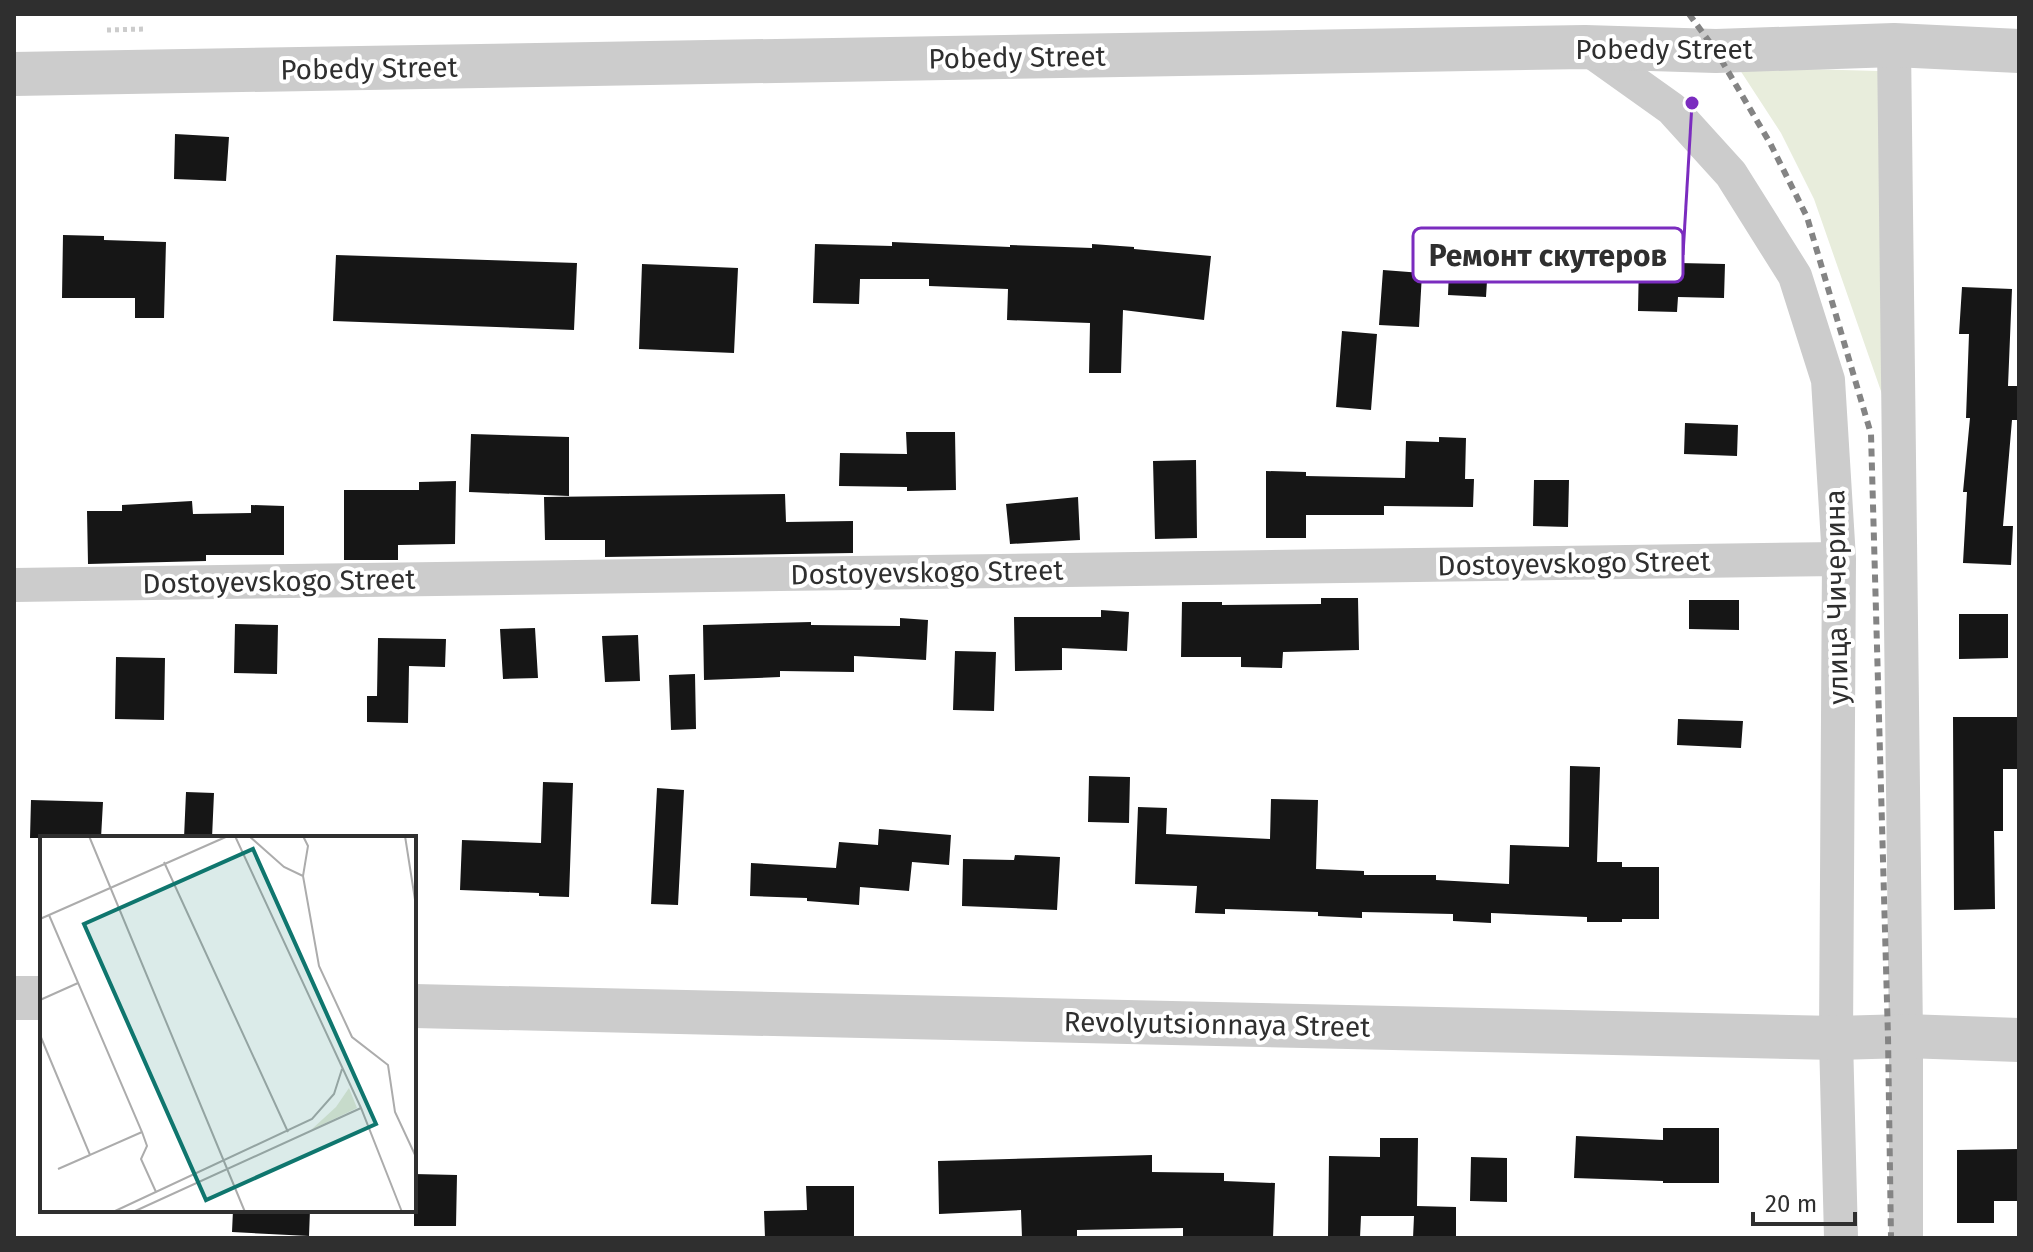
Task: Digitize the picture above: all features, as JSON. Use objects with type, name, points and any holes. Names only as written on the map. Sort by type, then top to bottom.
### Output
[{"type":"street","name":"Pobedy Street","points":[[14,74],[1585,47],[1716,51],[1894,45],[2019,51]]},
{"type":"street","points":[[1894,45],[1906,1238]]},
{"type":"street","name":"улица Чичерина","points":[[1585,47],[1672,109],[1731,174],[1795,276],[1828,380],[1839,559],[1836,1038],[1841,1238]]},
{"type":"street","name":"Dostoyevskogo Street","points":[[14,585],[1839,559]]},
{"type":"street","points":[[14,998],[40,998]]},
{"type":"street","name":"Revolyutsionnaya Street","points":[[416,1006],[2019,1040]]},
{"type":"green space","points":[[1738,67],[1879,71],[1890,417],[1814,199],[1781,133]]},
{"type":"building","points":[[175,134],[229,137],[226,181],[174,179]]},
{"type":"building","points":[[63,235],[166,242],[164,318],[135,318],[135,298],[62,298]]},
{"type":"building","points":[[892,242],[1092,248],[1092,244],[1211,256],[1204,320],[1123,310],[1121,373],[1089,373],[1090,323],[1007,320],[1008,289],[929,286],[929,279],[860,279],[859,304],[813,303],[815,244],[892,246]]},
{"type":"building","points":[[1450,248],[1489,250],[1486,297],[1448,295]]},
{"type":"building","points":[[336,255],[577,263],[574,330],[333,321]]},
{"type":"building","points":[[1639,260],[1725,264],[1724,298],[1678,297],[1677,312],[1638,311]]},
{"type":"building","points":[[642,264],[738,268],[734,353],[639,349]]},
{"type":"building","points":[[1383,270],[1422,273],[1419,327],[1379,325]]},
{"type":"building","points":[[1962,287],[2012,289],[2008,386],[2019,386],[2019,420],[2012,420],[2003,526],[2013,526],[2011,565],[1963,563],[1967,492],[1963,492],[1970,418],[1966,418],[1969,334],[1959,334]]},
{"type":"building","points":[[1342,331],[1377,334],[1371,410],[1336,407]]},
{"type":"building","points":[[1685,423],[1738,425],[1737,456],[1684,454]]},
{"type":"building","points":[[906,432],[955,432],[956,490],[907,491],[907,487],[839,486],[840,453],[907,454]]},
{"type":"building","points":[[471,434],[569,437],[569,496],[469,492]]},
{"type":"building","points":[[1439,437],[1466,438],[1465,479],[1474,479],[1473,507],[1384,506],[1384,515],[1306,515],[1306,538],[1266,538],[1266,471],[1306,472],[1306,476],[1405,478],[1406,441],[1439,442]]},
{"type":"building","points":[[1196,460],[1197,538],[1155,539],[1153,461]]},
{"type":"building","points":[[1534,480],[1569,480],[1568,527],[1533,526]]},
{"type":"building","points":[[456,481],[455,544],[398,545],[398,560],[344,560],[344,490],[419,490],[419,482]]},
{"type":"building","points":[[785,494],[786,522],[853,521],[853,553],[605,557],[605,540],[545,540],[544,497]]},
{"type":"building","points":[[1078,497],[1080,540],[1010,544],[1006,504]]},
{"type":"building","points":[[192,501],[193,514],[251,513],[251,505],[284,506],[284,555],[206,555],[206,561],[88,564],[87,511],[122,511],[122,505]]},
{"type":"building","points":[[1321,598],[1358,598],[1359,650],[1283,652],[1282,668],[1241,667],[1241,657],[1181,657],[1182,602],[1222,602],[1222,605],[1321,604]]},
{"type":"building","points":[[1689,600],[1739,600],[1739,630],[1689,629]]},
{"type":"building","points":[[1101,610],[1129,612],[1127,651],[1062,648],[1062,670],[1015,671],[1014,617],[1101,617]]},
{"type":"building","points":[[1959,614],[2008,614],[2008,658],[1959,659]]},
{"type":"building","points":[[900,618],[928,620],[926,660],[854,656],[854,672],[780,671],[780,677],[704,680],[703,625],[811,622],[811,625],[900,626]]},
{"type":"building","points":[[235,624],[278,625],[277,674],[234,673]]},
{"type":"building","points":[[535,628],[538,678],[503,679],[500,629]]},
{"type":"building","points":[[638,635],[640,681],[605,682],[602,636]]},
{"type":"building","points":[[378,638],[446,639],[445,667],[409,666],[408,723],[367,722],[367,696],[377,696]]},
{"type":"building","points":[[955,651],[996,652],[994,711],[953,710]]},
{"type":"building","points":[[116,657],[165,658],[164,720],[115,719]]},
{"type":"building","points":[[695,674],[696,729],[671,730],[669,675]]},
{"type":"building","points":[[1953,717],[2017,717],[2017,769],[2003,769],[2003,831],[1994,831],[1995,909],[1954,910]]},
{"type":"building","points":[[1678,719],[1743,721],[1741,748],[1677,745]]},
{"type":"building","points":[[1570,766],[1600,767],[1597,862],[1622,862],[1622,867],[1659,867],[1659,919],[1587,922],[1587,917],[1491,913],[1491,923],[1453,921],[1453,914],[1362,912],[1362,918],[1318,916],[1318,912],[1225,909],[1225,914],[1195,913],[1197,886],[1135,884],[1138,807],[1167,808],[1166,834],[1270,839],[1271,799],[1318,800],[1316,869],[1364,871],[1364,875],[1436,875],[1436,880],[1509,884],[1510,845],[1569,847]]},
{"type":"building","points":[[1089,776],[1130,777],[1129,823],[1088,822]]},
{"type":"building","points":[[543,782],[573,783],[569,897],[460,890],[462,840],[541,843]]},
{"type":"building","points":[[657,788],[684,790],[678,905],[651,904]]},
{"type":"building","points":[[186,792],[214,793],[212,836],[184,836]]},
{"type":"building","points":[[31,800],[103,802],[101,836],[30,838]]},
{"type":"building","points":[[879,829],[951,835],[949,865],[912,862],[909,891],[860,887],[859,905],[807,901],[807,898],[750,896],[751,863],[836,868],[839,842],[878,845]]},
{"type":"building","points":[[1015,855],[1060,857],[1057,910],[962,906],[963,859],[1014,860]]},
{"type":"building","points":[[1663,1128],[1719,1128],[1719,1183],[1574,1178],[1576,1136],[1663,1140]]},
{"type":"building","points":[[1380,1138],[1418,1138],[1417,1206],[1456,1207],[1456,1238],[1413,1238],[1414,1216],[1361,1216],[1360,1238],[1328,1238],[1329,1156],[1380,1157]]},
{"type":"building","points":[[2019,1149],[2019,1201],[1994,1201],[1994,1223],[1957,1223],[1957,1150]]},
{"type":"building","points":[[1152,1155],[1152,1172],[1224,1173],[1224,1181],[1275,1183],[1273,1238],[1183,1238],[1183,1228],[1077,1230],[1077,1238],[1022,1238],[1021,1210],[939,1214],[938,1161]]},
{"type":"building","points":[[1471,1157],[1507,1158],[1507,1202],[1470,1201]]},
{"type":"building","points":[[416,1174],[457,1175],[456,1226],[414,1226]]},
{"type":"building","points":[[806,1186],[854,1186],[854,1238],[765,1238],[764,1211],[807,1210]]},
{"type":"building","points":[[233,1212],[310,1212],[309,1236],[232,1232]]},
{"type":"railway","points":[[1689,14],[1716,51],[1770,143],[1807,217],[1871,434],[1891,1238]]},
{"type":"place","name":"Ремонт скутеров","points":[[1692,103]]}]
